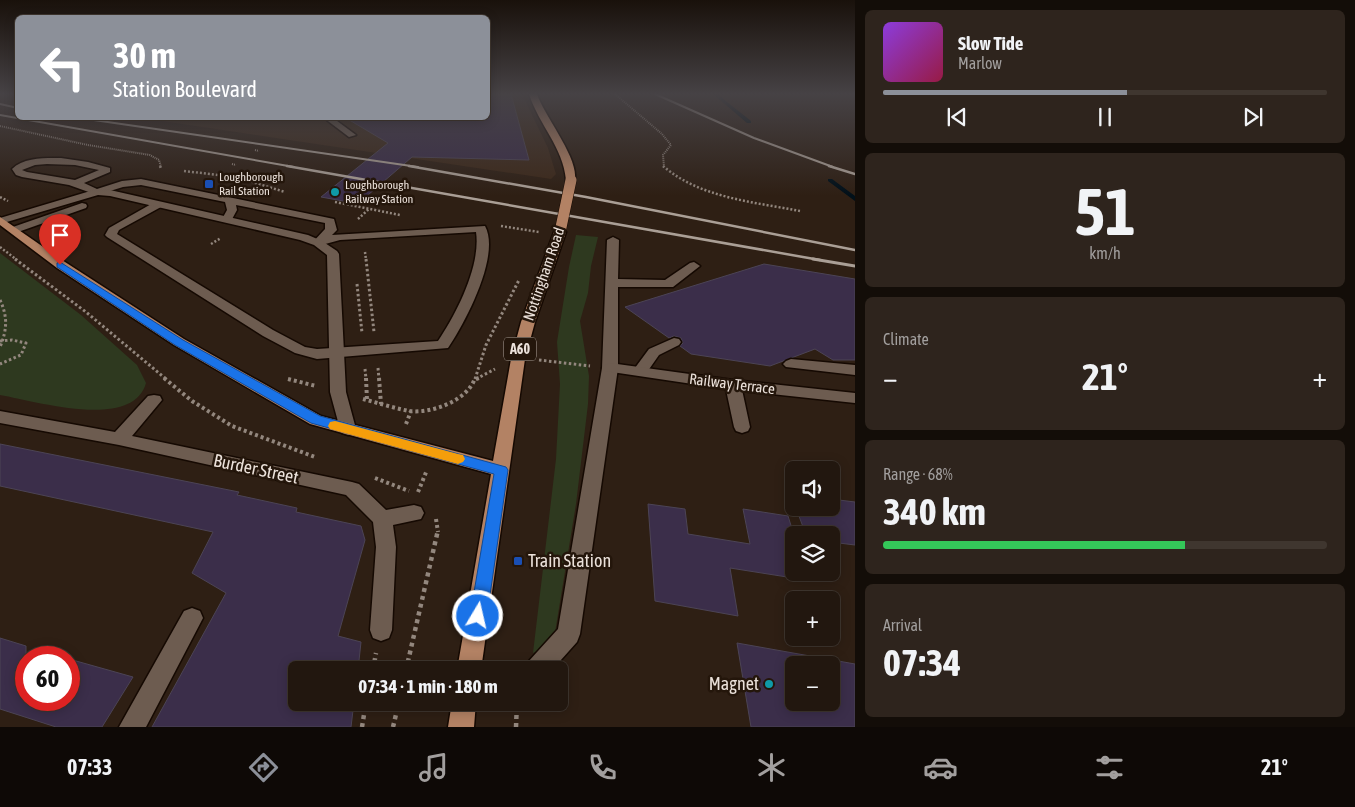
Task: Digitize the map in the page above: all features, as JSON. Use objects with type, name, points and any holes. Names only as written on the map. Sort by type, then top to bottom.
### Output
[{"type":"main road","name":"Nottingham Road","points":[[471,661],[518,359],[528,322],[560,232],[571,180],[571,172],[552,128]]},
{"type":"main road","points":[[1,221],[60,265],[179,342],[316,420],[501,470]]},
{"type":"main road","points":[[460,727],[463,711]]},
{"type":"street","points":[[342,128],[352,135]]},
{"type":"street","points":[[76,183],[107,170],[56,160],[31,162],[17,168],[19,172],[25,175],[76,183],[97,192],[110,193],[304,236],[318,243],[332,254],[338,392],[348,430]]},
{"type":"street","points":[[1,221],[135,182],[330,221],[331,230],[318,243]]},
{"type":"street","points":[[14,230],[89,204],[132,199]]},
{"type":"street","points":[[227,219],[232,210],[230,200]]},
{"type":"street","points":[[163,206],[115,239],[224,308],[280,340],[311,353],[336,354],[443,344],[462,310],[482,257],[483,234],[481,228],[339,237],[318,243]]},
{"type":"street","points":[[544,661],[569,634],[610,368],[613,240]]},
{"type":"street","points":[[612,283],[668,284],[694,266]]},
{"type":"street","points":[[640,372],[654,352],[674,342]]},
{"type":"street","points":[[791,364],[855,370]]},
{"type":"street","name":"Railway Terrace","points":[[610,368],[733,386],[855,398]]},
{"type":"street","points":[[733,386],[742,428]]},
{"type":"street","points":[[119,439],[154,400]]},
{"type":"street","name":"Burder Street","points":[[0,417],[119,439],[352,489],[382,519]]},
{"type":"street","points":[[380,630],[386,548],[382,519],[422,505]]},
{"type":"street","points":[[132,727],[192,618]]},
{"type":"path","points":[[655,128],[671,145],[663,155],[662,166],[676,178],[716,192],[800,211]]},
{"type":"path","points":[[255,150],[259,151]]},
{"type":"path","points":[[232,164],[236,165]]},
{"type":"path","points":[[369,209],[352,224],[358,236],[369,351],[381,404]]},
{"type":"path","points":[[367,400],[369,351],[358,236],[362,225],[377,210]]},
{"type":"path","points":[[521,229],[540,232]]},
{"type":"path","points":[[0,247],[86,312],[192,401],[232,426],[320,459]]},
{"type":"path","points":[[284,378],[411,411],[425,410],[449,404],[463,395],[473,385],[486,345],[521,277]]},
{"type":"path","points":[[0,300],[7,318],[6,332],[1,340],[0,347]]},
{"type":"path","points":[[0,364],[11,362],[22,356],[26,348],[26,343],[20,341],[1,340]]},
{"type":"path","points":[[559,362],[588,366]]},
{"type":"path","points":[[422,505],[434,453]]},
{"type":"path","points":[[366,475],[393,484],[422,505],[438,524],[438,534],[408,661]]},
{"type":"path","points":[[390,490],[393,484]]},
{"type":"path","points":[[362,727],[365,711]]},
{"type":"path","points":[[393,727],[397,711]]},
{"type":"path","points":[[516,727],[517,711]]},
{"type":"shaded area","points":[[209,128],[538,128],[548,148],[556,174],[551,179]]},
{"type":"green space","points":[[576,235],[598,237],[591,266],[588,293],[580,321],[589,376],[588,404],[576,504],[553,645],[533,653],[556,459],[560,384],[557,342]]},
{"type":"green space","points":[[0,253],[81,315],[137,365],[146,383],[137,398],[123,406],[103,409],[81,409],[0,395]]},
{"type":"building","points":[[363,128],[520,128],[529,160],[412,157],[361,201],[354,203],[321,197],[388,143]]},
{"type":"building","points":[[764,264],[855,279],[855,360],[833,360],[815,349],[770,366],[691,354],[680,346],[683,343],[681,338],[674,336],[669,338],[625,307]]},
{"type":"building","points":[[0,444],[239,492],[237,495],[297,508],[296,512],[361,526],[365,540],[338,636],[361,642],[359,661],[288,661],[288,711],[353,711],[351,727],[152,727],[226,593],[192,573],[213,532],[0,486]]},
{"type":"building","points":[[840,500],[855,502],[855,545],[840,543],[840,526],[803,526],[799,516],[840,516]]},
{"type":"building","points":[[648,504],[685,509],[688,534],[750,544],[743,509],[788,516],[791,526],[785,526],[785,577],[730,568],[738,616],[655,601]]},
{"type":"building","points":[[0,638],[26,646],[15,646],[15,711],[80,711],[80,662],[133,677],[102,727],[56,727],[0,709]]},
{"type":"building","name":"Magnet","points":[[737,643],[810,656],[785,656],[785,711],[840,711],[840,661],[855,664],[855,727],[751,727]]},
{"type":"waterway","points":[[830,180],[855,199]]},
{"type":"railway","points":[[73,128],[294,167]]},
{"type":"railway","points":[[148,128],[418,167]]},
{"type":"railway","points":[[731,128],[833,167]]},
{"type":"railway","points":[[287,166],[820,260]]},
{"type":"railway","points":[[409,166],[586,197],[855,250]]},
{"type":"railway","points":[[829,166],[855,174]]},
{"type":"railway","points":[[813,259],[855,266]]},
{"type":"slow traffic","points":[[335,426],[458,459]]},
{"type":"place","name":"Loughborough Rail Station","points":[[209,184]]},
{"type":"place","name":"Loughborough Railway Station","points":[[335,192]]},
{"type":"place","name":"Train Station","points":[[518,561]]},
{"type":"place","name":"Magnet","points":[[769,684]]},
{"type":"route","points":[[60,265],[179,342],[316,420],[501,470],[478,616]]}]
